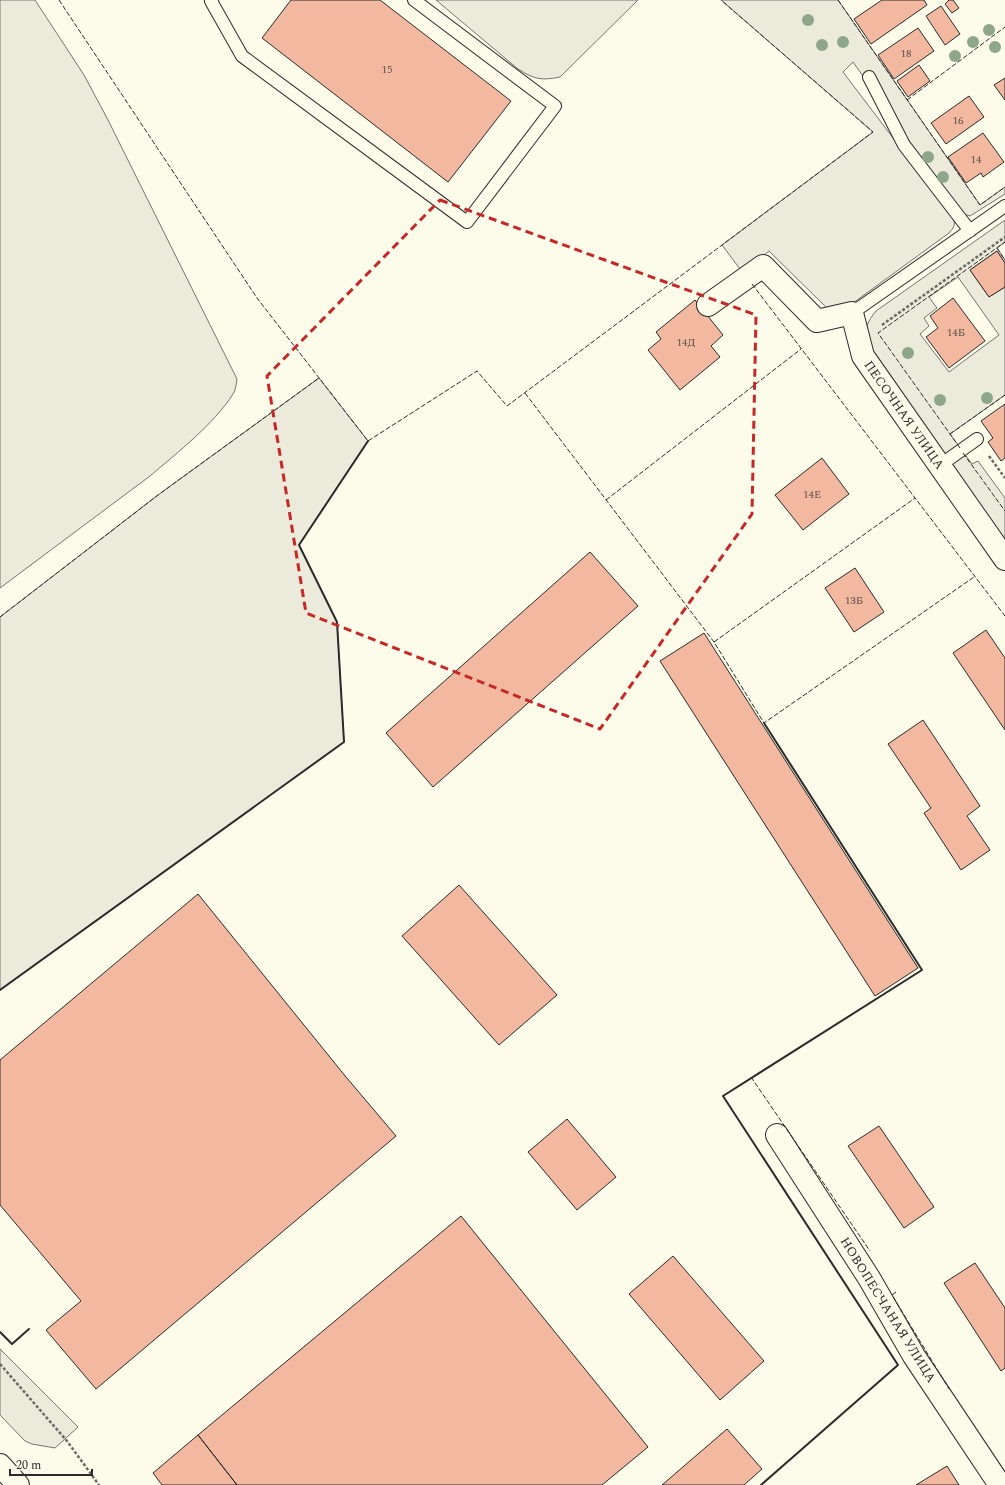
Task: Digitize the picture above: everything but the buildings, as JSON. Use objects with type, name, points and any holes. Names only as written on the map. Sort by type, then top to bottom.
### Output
[{"type":"street","points":[[708,304],[763,266],[817,321],[852,313]]},
{"type":"street","name":"ПЕСОЧНАЯ УЛИЦА","points":[[852,313],[863,356],[1005,559]]},
{"type":"street","name":"НОВОПЕСЧАНАЯ УЛИЦА","points":[[777,1135],[869,1278],[914,1356],[1000,1485]]},
{"type":"street","points":[[0,1465],[18,1485]]},
{"type":"lane","points":[[212,0],[211,1],[242,56],[467,222],[555,106],[414,0]]},
{"type":"lane","points":[[869,77],[904,145],[970,231]]},
{"type":"lane","points":[[852,313],[1005,206]]},
{"type":"lane","points":[[939,466],[977,439]]},
{"type":"path","points":[[859,341],[1005,237]]},
{"type":"path","points":[[977,439],[1005,478]]},
{"type":"path","points":[[0,1364],[68,1441],[99,1485]]},
{"type":"highlighted area","points":[[440,200],[756,315],[752,514],[600,729],[306,613],[267,376]]},
{"type":"shaded area","points":[[0,0],[35,0],[84,75],[107,118],[237,379],[234,392],[225,405],[206,427],[183,448],[150,476],[0,588]]},
{"type":"shaded area","points":[[436,0],[638,0],[560,77],[543,79],[533,77],[518,69]]},
{"type":"shaded area","points":[[721,0],[838,0],[980,205],[1005,187],[1005,194],[970,216],[964,214],[907,138],[853,62],[843,72],[953,217],[953,227],[949,233],[853,303],[828,309],[769,251],[743,273],[722,245],[873,132]]},
{"type":"shaded area","points":[[1005,220],[1005,242],[997,248],[1005,260],[1005,263],[997,251],[970,270],[989,297],[1005,287],[1005,395],[950,434],[972,464],[978,461],[1005,498],[1005,540],[865,343],[867,326],[876,311]],"holes":[[[958,277],[999,335],[949,372],[920,334],[929,326],[924,318],[937,308],[929,297]]]},
{"type":"shaded area","points":[[319,378],[368,441],[299,545],[337,622],[344,742],[0,990],[0,617],[158,495]]},
{"type":"shaded area","points":[[0,1349],[78,1427],[55,1448],[32,1444],[25,1441],[0,1415]]},
{"type":"fence","points":[[59,0],[257,298],[368,441],[477,371],[507,406],[873,132],[721,0]]},
{"type":"fence","points":[[838,0],[980,205],[1005,187]]},
{"type":"fence","points":[[907,100],[1005,27]]},
{"type":"fence","points":[[960,448],[878,333],[1005,242]]},
{"type":"fence","points":[[997,248],[1005,260]]},
{"type":"fence","points":[[752,284],[1005,616]]},
{"type":"fence","points":[[606,500],[801,349]]},
{"type":"fence","points":[[0,617],[158,495],[319,378]]},
{"type":"fence","points":[[525,393],[714,642],[764,723],[974,577]]},
{"type":"fence","points":[[950,434],[1005,395]]},
{"type":"fence","points":[[963,453],[1005,511]]},
{"type":"fence","points":[[714,642],[915,498]]},
{"type":"fence","points":[[751,1077],[870,1251]]},
{"type":"fence","points":[[896,1292],[892,1295],[949,1389]]},
{"type":"wall","points":[[0,990],[344,742],[337,622],[299,545],[368,441]]},
{"type":"wall","points":[[761,1485],[898,1365],[723,1096],[922,970],[764,723]]},
{"type":"wall","points":[[0,1332],[12,1344],[29,1329]]}]
